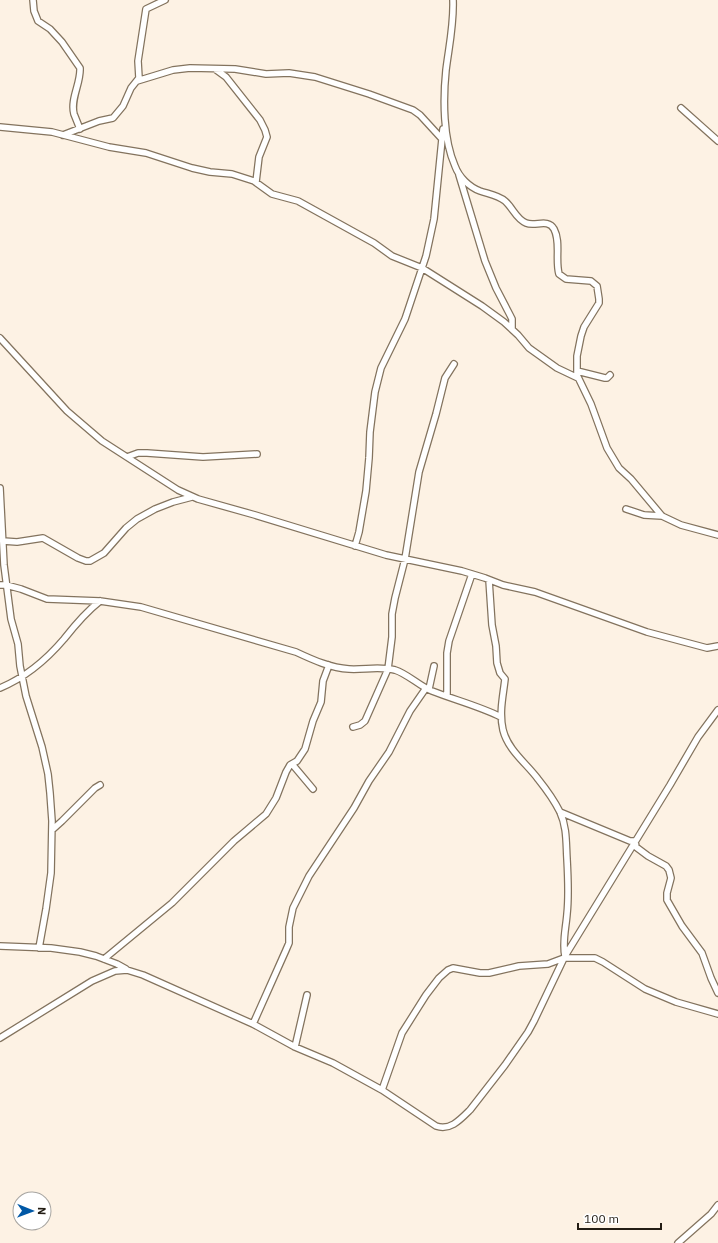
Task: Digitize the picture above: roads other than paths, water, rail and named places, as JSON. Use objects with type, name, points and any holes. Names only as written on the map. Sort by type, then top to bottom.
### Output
[{"type":"street","points":[[33,0],[34,11],[38,21],[62,42],[80,68],[73,102],[74,114],[80,129]]},
{"type":"street","points":[[63,135],[99,121],[113,118],[124,106],[131,88],[139,78],[138,61],[146,9],[165,0]]},
{"type":"street","points":[[453,0],[451,34],[446,71],[446,132],[454,166],[470,186],[497,196],[505,201],[522,222],[530,224],[550,224],[557,239],[559,274],[566,279],[592,280],[597,286],[599,303],[580,336],[577,356],[578,378],[591,404],[602,436],[614,461],[662,516]]},
{"type":"street","points":[[137,81],[180,69],[235,69],[272,75],[289,73],[315,77],[414,110],[442,139]]},
{"type":"street","points":[[212,69],[219,71],[226,77],[260,120],[268,137],[259,157],[256,182]]},
{"type":"street","points":[[681,108],[718,141]]},
{"type":"street","points":[[355,546],[366,491],[374,397],[382,368],[405,319],[426,256],[434,219],[446,112]]},
{"type":"street","points":[[0,127],[52,132],[109,147],[146,153],[182,165],[210,172],[232,174],[256,182],[272,194],[298,201],[374,243],[392,256],[422,268],[482,306],[512,329],[529,348],[562,371],[578,378]]},
{"type":"street","points":[[459,174],[485,261],[496,288],[512,319],[512,329]]},
{"type":"street","points":[[0,338],[67,411],[102,441],[178,490],[192,497],[320,534],[355,546],[472,574],[503,585],[535,592],[647,632],[707,648],[718,646]]},
{"type":"street","points":[[353,727],[360,725],[365,721],[388,669],[392,638],[394,598],[405,559],[419,472],[445,378],[454,364]]},
{"type":"street","points":[[577,372],[604,378],[607,378],[610,375]]},
{"type":"street","points":[[128,457],[138,453],[203,457],[257,454]]},
{"type":"street","points":[[0,488],[4,565],[3,585],[18,644],[20,666],[26,696],[42,747],[48,774],[52,830],[52,860],[49,892],[39,948]]},
{"type":"street","points":[[3,541],[17,542],[43,538],[78,558],[90,561],[104,553],[126,528],[137,519],[155,509],[192,497]]},
{"type":"street","points":[[626,509],[644,515],[662,516],[681,525],[718,535]]},
{"type":"street","points":[[447,696],[447,653],[449,641],[472,574]]},
{"type":"street","points":[[489,580],[492,625],[496,646],[497,663],[500,673],[505,679],[502,696],[501,717],[505,736],[511,747],[550,793],[560,812],[566,832],[568,910],[564,957]]},
{"type":"street","points":[[3,585],[21,589],[47,600],[100,601],[141,607],[296,652],[312,660],[329,665],[348,669],[388,669],[401,672],[427,689],[476,706],[501,717]]},
{"type":"street","points":[[0,688],[22,675],[49,655],[80,618],[100,601]]},
{"type":"street","points":[[104,959],[172,903],[234,841],[266,814],[276,798],[286,772],[292,764],[297,761],[305,749],[313,721],[321,702],[323,681],[329,665]]},
{"type":"street","points":[[253,1024],[289,943],[293,908],[309,876],[389,752],[410,711],[427,689],[434,666]]},
{"type":"street","points":[[0,946],[89,953],[127,970],[143,975],[253,1024],[295,1046],[333,1063],[382,1090],[436,1126],[442,1128],[451,1126],[470,1110],[520,1044],[534,1021],[564,957],[670,786],[698,737],[718,710]]},
{"type":"street","points":[[292,764],[313,789]]},
{"type":"street","points":[[52,830],[95,788],[100,785]]},
{"type":"street","points":[[560,812],[635,842]]},
{"type":"street","points":[[635,842],[636,847],[666,866],[669,870],[671,878],[667,900],[682,926],[702,953],[718,993]]},
{"type":"street","points":[[382,1090],[402,1033],[439,978],[449,969],[455,968],[480,973],[489,973],[519,966],[548,964],[564,957],[598,960],[645,989],[676,1002],[718,1014]]},
{"type":"street","points":[[0,1038],[92,981],[115,970],[127,970]]},
{"type":"street","points":[[295,1046],[307,995]]},
{"type":"street","points":[[678,1243],[711,1214],[718,1205]]},
{"type":"street","points":[[711,1214],[718,1214]]}]
